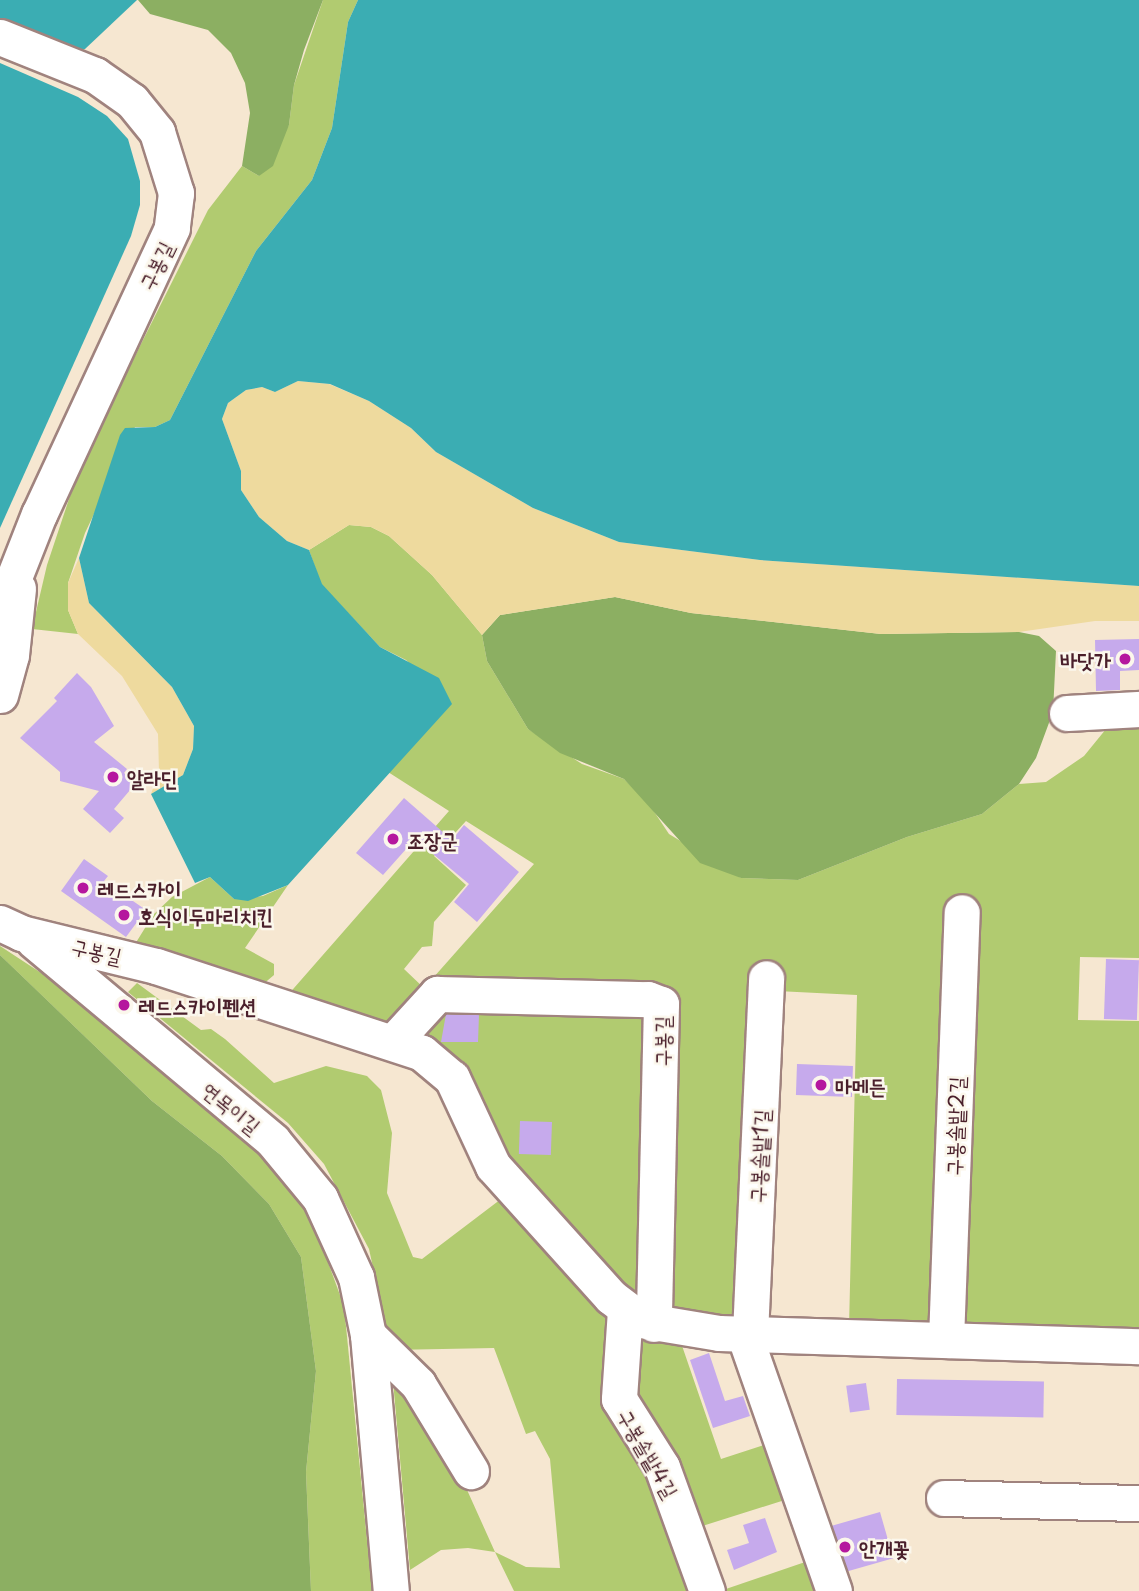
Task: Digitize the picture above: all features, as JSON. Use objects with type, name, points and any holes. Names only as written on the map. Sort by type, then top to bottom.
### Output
[{"type":"street","name":"구봉길","points":[[0,37],[95,75],[132,101],[157,132],[176,193],[172,228],[96,387],[0,613]]},
{"type":"street","name":"구봉길","points":[[0,695],[11,655],[20,563]]},
{"type":"street","points":[[1066,713],[1139,709]]},
{"type":"street","name":"구봉솔밭2길","points":[[946,1340],[962,912]]},
{"type":"street","name":"구봉길","points":[[11,928],[120,955],[394,1041],[422,1053],[452,1079],[493,1166],[640,1317]]},
{"type":"street","name":"연목이길","points":[[11,928],[85,981],[290,1158],[320,1198],[346,1251],[368,1335],[391,1591]]},
{"type":"street","name":"구봉솔밭1길","points":[[747,1334],[766,978]]},
{"type":"street","name":"구봉길","points":[[394,1041],[437,994],[648,999],[661,1004],[640,1317]]},
{"type":"street","points":[[640,1317],[747,1334],[1139,1346]]},
{"type":"street","name":"구봉솔밭4길","points":[[640,1317],[618,1399],[662,1467],[707,1591]]},
{"type":"street","points":[[747,1334],[834,1591]]},
{"type":"street","points":[[368,1335],[418,1384],[471,1471]]},
{"type":"street","points":[[944,1498],[1139,1503]]},
{"type":"green space","points":[[138,0],[323,0],[304,50],[294,85],[289,125],[273,166],[259,176],[242,166],[250,113],[245,83],[231,53],[208,30],[150,14]]},
{"type":"green space","points":[[323,0],[358,0],[348,22],[332,128],[312,180],[256,251],[170,420],[155,427],[135,427],[85,533],[68,583],[68,610],[78,634],[32,629],[47,565],[80,466],[208,210],[242,166],[259,176],[289,125],[294,85]]},
{"type":"green space","points":[[349,525],[371,527],[389,536],[432,575],[482,635],[487,661],[528,729],[582,764],[624,779],[649,804],[669,834],[741,878],[798,880],[907,837],[982,814],[1019,784],[1046,782],[1084,756],[1115,718],[1139,716],[1139,958],[1080,957],[1078,1020],[1139,1021],[1139,1335],[937,1323],[849,1327],[857,995],[777,991],[739,1309],[718,1323],[657,1315],[549,1216],[421,1043],[433,978],[534,864],[466,821],[434,856],[466,885],[434,922],[432,946],[422,947],[404,969],[425,989],[387,1024],[287,996],[449,811],[388,772],[451,704],[406,660],[380,647],[321,584],[309,550]]},
{"type":"green space","points":[[615,597],[691,613],[881,634],[1019,632],[1039,636],[1056,651],[1053,712],[1036,758],[1019,784],[982,814],[907,837],[798,880],[741,878],[700,863],[624,779],[560,753],[528,729],[487,661],[482,635],[500,615]]},
{"type":"green space","points":[[210,877],[234,899],[263,896],[288,885],[245,948],[274,964],[274,975],[261,986],[132,949],[153,915],[172,897]]},
{"type":"green space","points":[[0,946],[58,984],[263,1154],[310,1213],[344,1306],[372,1591],[311,1591],[306,1472],[316,1371],[301,1257],[269,1204],[222,1156],[152,1101],[0,955]]},
{"type":"green space","points":[[0,955],[152,1101],[222,1156],[269,1204],[301,1257],[316,1371],[306,1472],[311,1591],[0,1591]]},
{"type":"green space","points":[[137,983],[201,1030],[211,1029],[225,1039],[274,1083],[326,1066],[367,1076],[381,1090],[392,1133],[387,1193],[413,1257],[422,1259],[505,1196],[606,1304],[649,1466],[697,1591],[514,1591],[495,1552],[526,1567],[560,1568],[550,1459],[535,1431],[526,1434],[494,1348],[391,1350],[369,1249],[324,1164],[288,1123],[128,992]]},
{"type":"green space","points":[[646,1332],[679,1337],[721,1459],[770,1443],[788,1499],[696,1528],[638,1417],[633,1343]]},
{"type":"green space","points":[[392,1370],[463,1481],[495,1552],[468,1548],[441,1550],[410,1570]]},
{"type":"green space","points":[[811,1560],[821,1591],[720,1591]]},
{"type":"sand","points":[[298,381],[329,384],[369,401],[411,428],[436,452],[533,508],[619,542],[760,560],[1139,586],[1139,621],[1095,621],[1019,632],[881,634],[691,613],[615,597],[500,615],[482,635],[432,575],[389,536],[371,527],[349,525],[309,550],[287,541],[259,517],[241,490],[241,471],[222,419],[228,403],[246,390],[262,387],[275,392]]},
{"type":"sand","points":[[79,558],[89,603],[172,687],[194,726],[193,749],[183,775],[151,794],[159,772],[158,734],[122,676],[78,634],[68,610],[68,583]]},
{"type":"water","points":[[0,0],[137,0],[85,49],[69,54],[0,25]]},
{"type":"water","points":[[358,0],[1139,0],[1139,586],[760,560],[619,542],[533,508],[436,452],[411,428],[369,401],[330,384],[298,381],[275,392],[262,387],[246,390],[228,403],[222,419],[241,471],[241,490],[259,517],[287,541],[309,550],[322,584],[380,647],[439,678],[452,704],[288,885],[248,901],[234,899],[210,877],[195,883],[151,794],[183,775],[193,749],[194,726],[172,687],[89,603],[79,558],[120,435],[125,428],[155,427],[170,420],[256,251],[312,180],[332,128],[348,22]]},
{"type":"water","points":[[0,63],[78,97],[107,116],[128,139],[140,181],[140,205],[131,236],[0,528]]},
{"type":"building","points":[[1139,639],[1139,670],[1120,671],[1120,690],[1096,691],[1095,640]]},
{"type":"building","points":[[77,673],[91,687],[114,726],[94,742],[127,769],[124,773],[136,783],[114,809],[124,818],[110,833],[83,809],[99,791],[60,781],[60,772],[20,738],[57,701],[54,698]]},
{"type":"building","points":[[404,798],[452,840],[464,825],[519,872],[477,922],[454,902],[469,884],[415,839],[383,875],[356,853]]},
{"type":"building","points":[[84,859],[108,876],[104,881],[146,910],[126,937],[61,891]]},
{"type":"building","points":[[1106,959],[1139,960],[1137,1020],[1104,1019]]},
{"type":"building","points":[[446,1014],[479,1015],[478,1042],[441,1042]]},
{"type":"building","points":[[797,1064],[853,1066],[852,1097],[796,1095]]},
{"type":"building","points":[[520,1121],[552,1122],[551,1155],[519,1154]]},
{"type":"building","points":[[709,1353],[725,1401],[743,1396],[750,1416],[713,1428],[690,1360]]},
{"type":"building","points":[[897,1379],[1044,1382],[1043,1418],[896,1415]]},
{"type":"building","points":[[866,1383],[870,1410],[850,1413],[846,1386]]},
{"type":"building","points":[[880,1512],[893,1558],[845,1572],[832,1526]]},
{"type":"building","points":[[765,1518],[777,1552],[734,1570],[727,1550],[749,1543],[743,1525]]},
{"type":"place","name":"바닷가","points":[[1125,659]]},
{"type":"place","name":"알라딘","points":[[113,777]]},
{"type":"place","name":"조장군","points":[[393,839]]},
{"type":"place","name":"레드스카이","points":[[83,888]]},
{"type":"place","name":"호식이두마리치킨","points":[[124,915]]},
{"type":"place","name":"레드스카이펜션","points":[[124,1005]]},
{"type":"place","name":"마메든","points":[[821,1085]]},
{"type":"place","name":"안개꽃","points":[[845,1547]]}]
